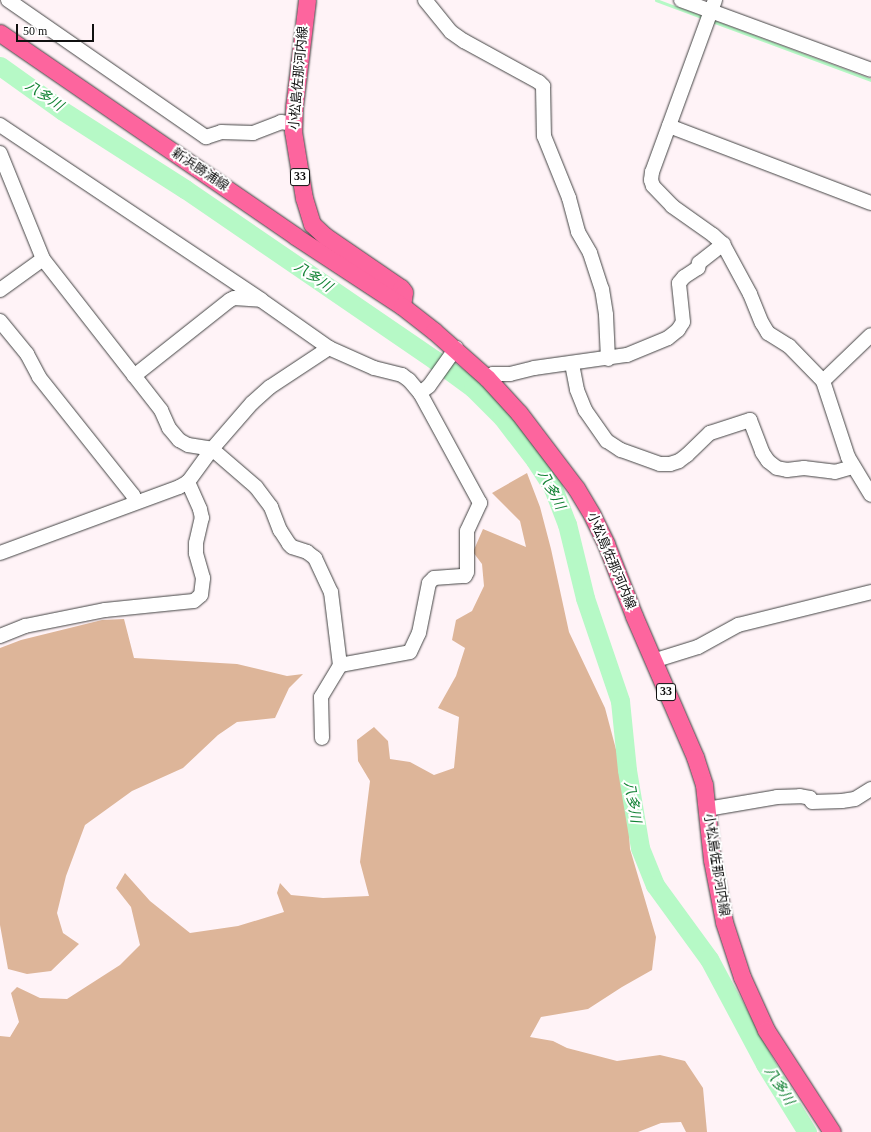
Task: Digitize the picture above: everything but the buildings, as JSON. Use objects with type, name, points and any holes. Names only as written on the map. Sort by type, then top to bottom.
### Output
[{"type":"main road","name":"小松島佐那河内線","points":[[307,0],[294,124],[304,198],[312,224],[324,236],[401,288],[404,292],[402,306],[487,378],[519,413],[576,488],[592,515],[606,544],[653,661],[695,757],[704,785],[712,860],[724,922],[742,977],[766,1030],[832,1132]]},
{"type":"main road","name":"新浜勝浦線","points":[[0,33],[295,236],[402,306]]},
{"type":"street","points":[[8,0],[206,136],[221,132],[253,133],[280,122],[294,124]]},
{"type":"street","points":[[425,0],[451,32],[464,41],[539,82],[543,86],[544,136],[569,198],[578,232],[590,253],[602,289],[606,315],[608,358]]},
{"type":"street","points":[[680,0],[871,70]]},
{"type":"street","points":[[711,12],[652,172],[651,180],[653,186],[672,206],[714,235],[722,244],[750,294],[762,324],[768,333],[789,346],[823,381],[853,467],[871,496]]},
{"type":"street","points":[[0,125],[329,348],[374,368],[402,375],[424,390],[480,503],[468,531],[467,572],[465,576],[434,578],[429,583],[419,633],[410,652],[340,665]]},
{"type":"street","points":[[669,126],[871,203]]},
{"type":"street","points":[[0,153],[43,258],[161,410],[169,428],[179,440],[188,445],[212,449],[256,487],[271,507],[280,530],[289,544],[292,547],[307,552],[314,558],[331,592],[340,665],[321,697],[322,738]]},
{"type":"street","points":[[487,378],[493,374],[510,374],[534,368],[572,364],[627,355],[645,349],[668,338],[678,330],[683,322],[683,312],[678,290],[679,283],[684,277],[698,268],[699,263],[722,244]]},
{"type":"street","points":[[0,290],[43,258]]},
{"type":"street","points":[[134,376],[230,300],[234,298],[260,300]]},
{"type":"street","points":[[0,321],[27,354],[39,377],[133,495],[135,502]]},
{"type":"street","points":[[823,381],[871,335]]},
{"type":"street","points":[[0,553],[135,502],[179,488],[188,482],[212,449],[252,404],[270,387],[329,348]]},
{"type":"street","points":[[424,390],[454,351]]},
{"type":"street","points":[[572,364],[577,390],[585,410],[607,440],[621,450],[660,464],[670,464],[679,461],[687,455],[710,433],[750,420],[762,452],[768,461],[777,468],[787,470],[804,468],[835,472],[853,467]]},
{"type":"street","points":[[0,636],[25,626],[104,610],[194,601],[201,595],[203,578],[196,553],[196,543],[202,518],[200,509],[188,482]]},
{"type":"street","points":[[653,661],[698,647],[738,625],[871,592]]},
{"type":"street","points":[[707,809],[777,797],[800,796],[810,798],[812,802],[842,801],[855,798],[871,789]]},
{"type":"shaded area","points":[[527,473],[540,507],[551,549],[569,632],[605,708],[626,787],[630,849],[656,937],[652,970],[588,1009],[541,1017],[530,1037],[553,1041],[567,1048],[617,1061],[660,1055],[685,1061],[703,1088],[707,1132],[686,1132],[681,1122],[661,1123],[638,1132],[0,1132],[0,1036],[10,1037],[19,1022],[11,993],[17,987],[40,998],[67,999],[120,965],[140,945],[131,907],[116,888],[125,873],[150,901],[190,933],[238,926],[284,912],[277,893],[280,883],[291,895],[323,898],[369,896],[360,862],[370,781],[358,761],[357,740],[374,727],[388,741],[390,759],[410,762],[434,775],[454,768],[459,717],[438,708],[456,676],[465,648],[452,640],[456,620],[472,611],[484,586],[482,564],[473,552],[483,529],[526,547],[520,521],[492,493]]},
{"type":"shaded area","points":[[124,619],[134,658],[237,664],[287,676],[303,674],[289,688],[275,718],[237,722],[218,735],[183,768],[132,791],[85,825],[66,876],[57,913],[63,933],[79,944],[51,971],[27,974],[8,969],[0,925],[0,648],[21,640],[102,620]]},
{"type":"waterway","points":[[656,0],[704,18]]},
{"type":"waterway","points":[[712,21],[871,80]]},
{"type":"waterway","name":"八多川","points":[[0,66],[63,111],[185,189],[435,360],[473,388],[502,417],[535,460],[553,488],[567,524],[585,598],[620,701],[627,770],[640,848],[655,885],[709,959],[765,1064],[807,1132]]}]
